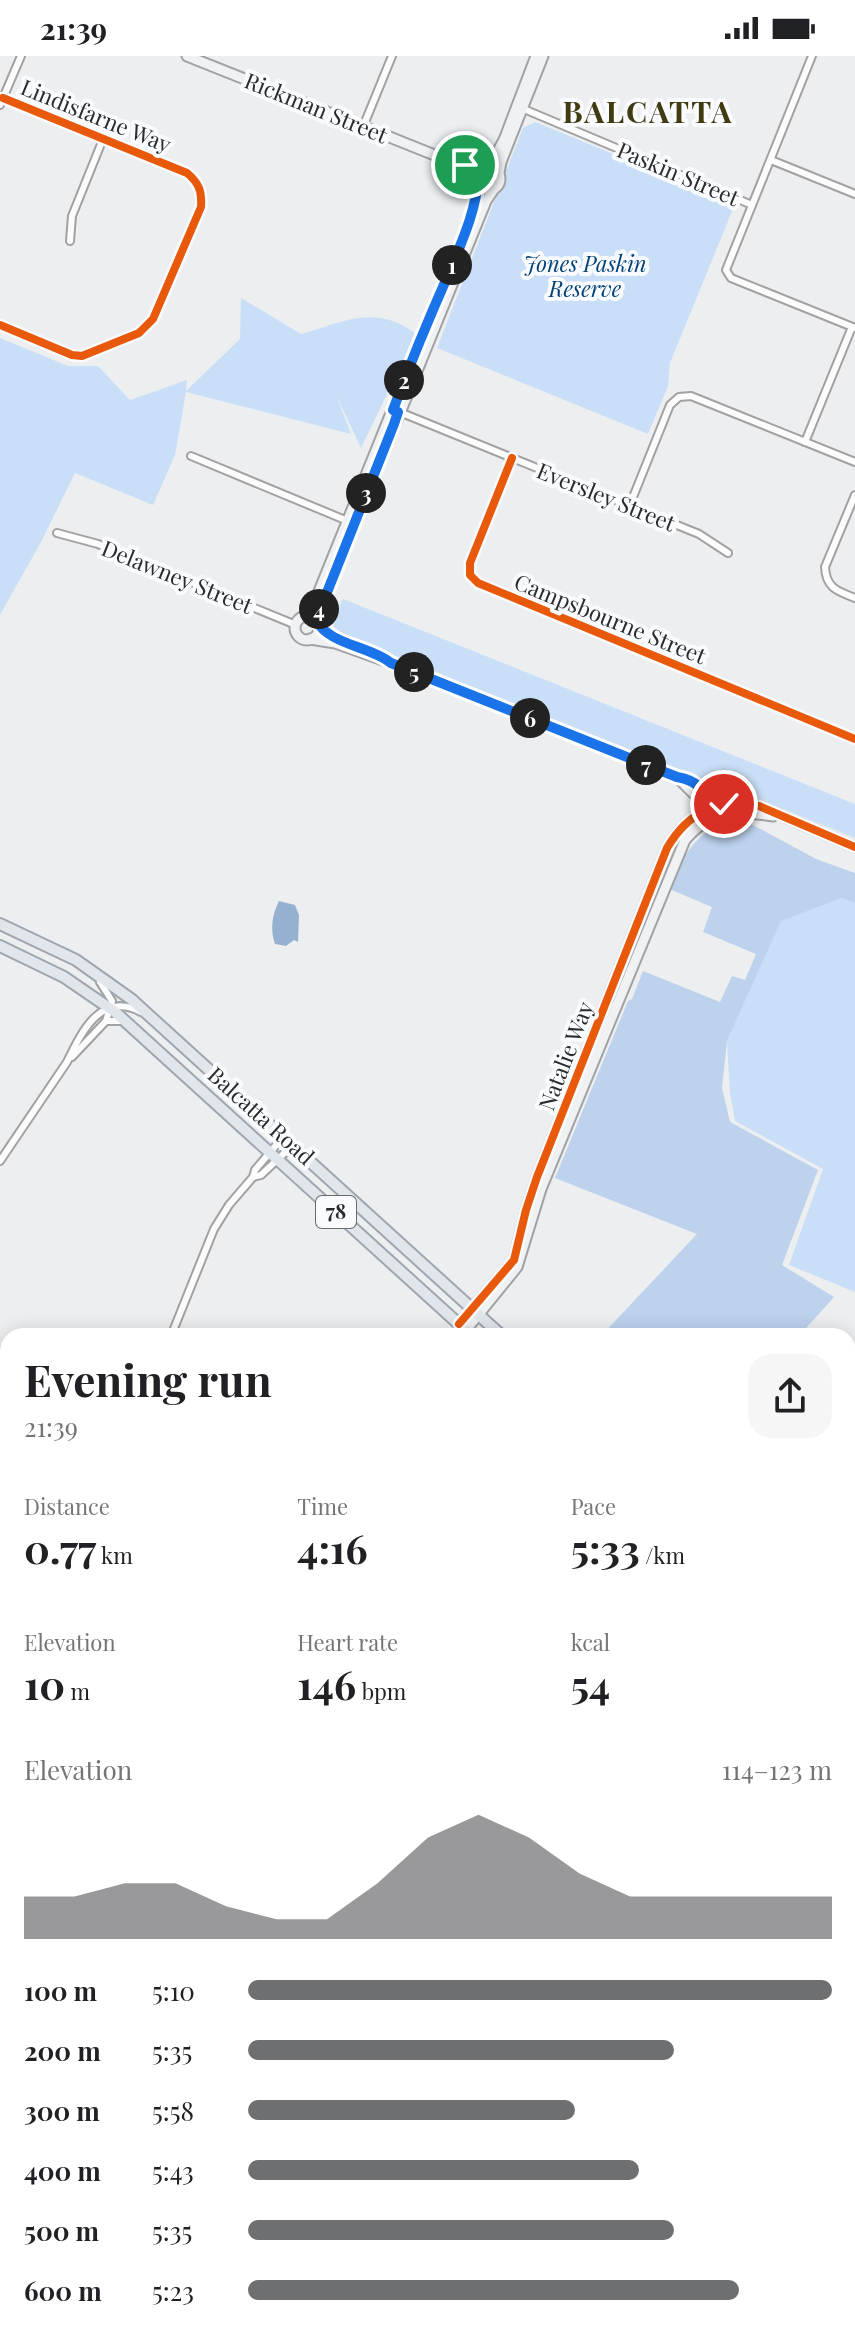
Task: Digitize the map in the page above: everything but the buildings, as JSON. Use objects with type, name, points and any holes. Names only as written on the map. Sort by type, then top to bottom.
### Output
[{"type":"main road","name":"Balcatta Road","points":[[0,924],[52,947],[117,987],[493,1328]]},
{"type":"main road","name":"Balcatta Road","points":[[0,946],[51,969],[95,997],[129,1024],[463,1328]]},
{"type":"street","name":"Lindisfarne Way","points":[[0,325],[72,355],[82,356],[139,333],[153,319],[201,207],[202,193],[187,173],[2,102],[21,56]]},
{"type":"street","name":"Rickman Street","points":[[188,56],[447,160],[487,168]]},
{"type":"street","points":[[363,127],[392,56]]},
{"type":"street","points":[[396,411],[486,201],[500,182],[499,173],[536,56]]},
{"type":"street","points":[[310,639],[316,636],[315,620],[350,522],[469,229],[478,180],[504,140],[543,56]]},
{"type":"street","points":[[805,442],[853,327],[731,278],[726,270],[812,56]]},
{"type":"street","name":"Paskin Street","points":[[519,108],[752,205]]},
{"type":"street","points":[[70,241],[72,216],[103,139]]},
{"type":"street","name":"Rickman Street","points":[[447,160],[478,180]]},
{"type":"street","points":[[771,160],[855,194]]},
{"type":"street","points":[[487,168],[499,173]]},
{"type":"street","points":[[478,180],[483,188],[494,189]]},
{"type":"street","points":[[629,507],[670,405],[679,397],[691,396],[855,462]]},
{"type":"street","name":"Eversley Street","points":[[396,411],[699,534],[728,553]]},
{"type":"street","points":[[191,456],[350,522]]},
{"type":"street","name":"Campsbourne Street","points":[[512,458],[470,563],[470,575],[478,583],[855,739]]},
{"type":"street","points":[[855,495],[825,567],[826,579],[832,589],[855,598]]},
{"type":"street","name":"Delawney Street","points":[[57,533],[98,544],[296,625]]},
{"type":"street","points":[[391,663],[382,656],[328,633],[315,620],[300,619],[296,625],[299,635],[335,643],[391,663],[696,782],[712,812],[752,805],[855,847]]},
{"type":"street","name":"Natalie Way","points":[[466,1328],[514,1260],[537,1177],[667,848],[676,833],[712,812]]},
{"type":"street","points":[[67,1062],[106,1021],[107,990],[87,967]]},
{"type":"street","points":[[0,1161],[67,1062],[75,1045],[108,1007],[121,1004],[152,1018]]},
{"type":"street","points":[[106,1021],[129,1024]]},
{"type":"street","points":[[174,1328],[214,1229],[255,1170],[283,1137]]},
{"type":"street","points":[[253,1177],[261,1175],[293,1145]]},
{"type":"green space","name":"Jones Paskin Reserve","points":[[535,122],[735,204],[670,363],[668,386],[648,434],[437,348],[523,128]]},
{"type":"green space","points":[[241,298],[301,334],[345,321],[373,317],[387,319],[416,334],[361,448],[336,395],[351,434],[186,392],[175,455],[153,505],[75,473],[0,615],[0,338],[68,366],[98,366],[130,400],[187,380],[186,391],[240,339]]},
{"type":"green space","points":[[343,599],[855,804],[855,838],[753,797],[737,802],[725,800],[703,782],[333,633],[335,616]]},
{"type":"green space","points":[[841,898],[855,903],[855,1292],[789,1265],[823,1169],[735,1121],[727,1041],[781,920]]},
{"type":"shaded area","points":[[740,818],[816,859],[855,873],[855,903],[841,898],[781,921],[727,1041],[722,1088],[730,1122],[818,1170],[782,1265],[834,1297],[806,1328],[609,1328],[697,1234],[555,1178],[643,971],[720,1002],[732,976],[745,980],[756,954],[703,932],[712,907],[667,888],[694,843],[725,823]]},
{"type":"shaded area","points":[[279,901],[295,905],[299,915],[298,942],[294,940],[286,946],[275,944],[273,933],[273,917]]},
{"type":"cycle path","points":[[0,325],[72,355],[82,356],[139,333],[153,319],[201,207],[199,188],[187,173],[3,98]]},
{"type":"cycle path","points":[[512,458],[470,563],[470,575],[478,583],[855,739]]},
{"type":"cycle path","points":[[459,1324],[514,1260],[537,1177],[667,848],[676,835],[706,810],[744,804],[759,806],[855,847]]},
{"type":"district","name":"BALCATTA","points":[[648,113]]},
{"type":"route","points":[[465,165],[485,168],[479,174],[478,196],[469,229],[404,381],[393,410],[398,412],[394,424],[316,620],[328,633],[382,656],[391,663],[696,782],[713,805],[724,804]]}]
